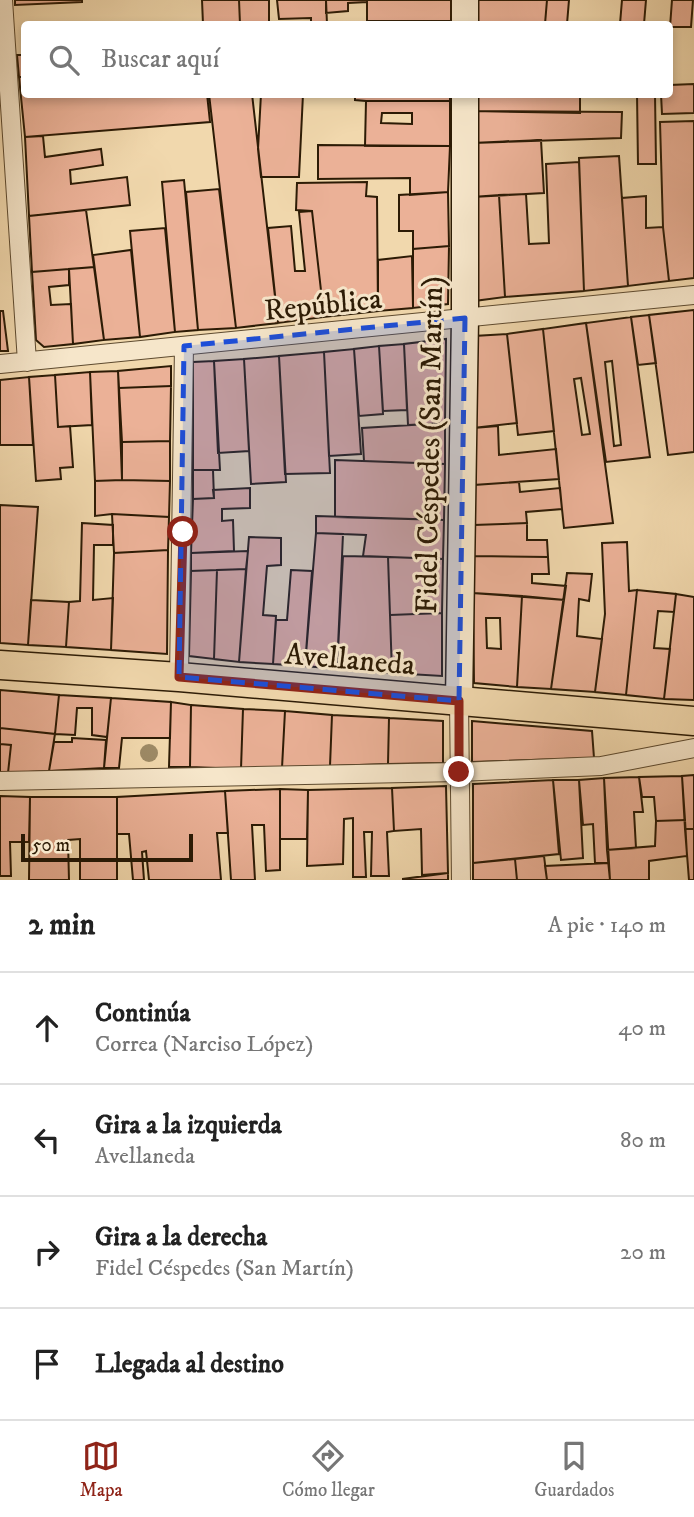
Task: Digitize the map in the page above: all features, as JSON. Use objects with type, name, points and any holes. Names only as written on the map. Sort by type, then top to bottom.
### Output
[{"type":"main road","name":"Avellaneda","points":[[0,665],[179,677],[694,721]]},
{"type":"street","points":[[3,0],[27,362]]},
{"type":"street","points":[[465,0],[465,21]]},
{"type":"street","name":"Fidel Céspedes (San Martín)","points":[[461,880],[459,701],[465,318],[465,98]]},
{"type":"street","name":"República","points":[[0,364],[694,295]]},
{"type":"street","points":[[179,677],[184,346]]},
{"type":"street","points":[[0,782],[459,772],[601,766],[694,748]]},
{"type":"highlighted area","points":[[465,318],[459,701],[179,677],[184,346]]},
{"type":"building","points":[[15,0],[82,0],[82,2],[15,5]]},
{"type":"building","points":[[202,0],[239,0],[240,21],[203,21]]},
{"type":"building","points":[[239,0],[269,0],[269,21],[240,21]]},
{"type":"building","points":[[277,0],[326,0],[327,21],[311,21],[311,18],[279,19]]},
{"type":"building","points":[[326,0],[367,2],[348,3],[348,11],[326,13]]},
{"type":"building","points":[[367,0],[451,0],[451,21],[367,21]]},
{"type":"building","points":[[474,0],[547,0],[545,21],[473,21]]},
{"type":"building","points":[[547,0],[569,0],[567,21],[545,21]]},
{"type":"building","points":[[622,0],[646,0],[644,21],[620,21]]},
{"type":"building","points":[[672,0],[693,0],[691,27],[673,27],[673,21],[670,21]]},
{"type":"building","points":[[17,55],[21,55],[21,77]]},
{"type":"building","points":[[694,84],[694,113],[662,114],[661,98],[673,98],[673,85]]},
{"type":"building","points":[[21,98],[207,98],[210,122],[25,137]]},
{"type":"building","points":[[209,98],[252,98],[278,323],[236,328]]},
{"type":"building","points":[[261,98],[303,98],[299,177],[261,177],[258,149]]},
{"type":"building","points":[[355,98],[450,98],[450,101]]},
{"type":"building","points":[[474,98],[580,98],[580,113],[474,111]]},
{"type":"building","points":[[637,98],[655,98],[656,164],[638,164]]},
{"type":"building","points":[[366,101],[450,101],[450,146],[365,146]],"holes":[[[382,113],[412,113],[412,124],[381,123]]]},
{"type":"building","points":[[474,111],[622,112],[621,138],[473,143]]},
{"type":"building","points":[[694,121],[694,278],[669,281],[663,227],[660,122]]},
{"type":"building","points":[[43,136],[45,157],[101,149],[103,165],[70,170],[71,184],[127,177],[130,205],[29,216],[25,137]]},
{"type":"building","points":[[541,140],[544,193],[473,197],[473,143]]},
{"type":"building","points":[[318,145],[450,146],[448,192],[410,195],[410,178],[318,179]]},
{"type":"building","points":[[619,156],[628,286],[584,291],[579,158]]},
{"type":"building","points":[[579,162],[584,291],[505,297],[499,195],[526,194],[529,244],[549,243],[546,164]]},
{"type":"building","points":[[184,180],[198,330],[175,332],[162,182]]},
{"type":"building","points":[[367,182],[366,196],[377,197],[378,311],[324,317],[312,211],[296,210],[297,183]]},
{"type":"building","points":[[219,189],[236,328],[198,330],[186,192]]},
{"type":"building","points":[[448,192],[449,246],[413,249],[413,231],[399,231],[399,195]]},
{"type":"building","points":[[499,195],[505,297],[474,301],[473,197]]},
{"type":"building","points":[[646,196],[646,228],[663,227],[669,281],[628,286],[622,198]]},
{"type":"building","points":[[86,210],[94,267],[32,272],[29,216]]},
{"type":"building","points":[[312,211],[324,317],[278,323],[268,228],[291,226],[295,271],[305,271],[299,212]]},
{"type":"building","points":[[165,228],[175,332],[140,337],[130,231]]},
{"type":"building","points":[[449,246],[448,304],[413,308],[413,249]]},
{"type":"building","points":[[131,250],[140,337],[104,340],[93,255]]},
{"type":"building","points":[[412,256],[413,308],[378,311],[378,260]]},
{"type":"building","points":[[94,267],[104,340],[73,344],[69,269]]},
{"type":"building","points":[[69,269],[69,285],[49,287],[51,305],[71,304],[73,344],[44,347],[36,340],[32,272]]},
{"type":"building","points":[[694,310],[694,452],[668,455],[649,315]]},
{"type":"building","points":[[0,311],[3,311],[8,351],[0,351]]},
{"type":"building","points":[[649,315],[656,363],[638,365],[631,317]]},
{"type":"building","points":[[631,317],[650,457],[606,462],[586,323]],"holes":[[[612,361],[621,445],[614,446],[605,362]]]},
{"type":"building","points":[[586,323],[613,523],[564,528],[543,329]],"holes":[[[581,378],[590,434],[582,435],[574,379]]]},
{"type":"building","points":[[543,329],[554,431],[518,435],[507,334]]},
{"type":"building","points":[[507,334],[517,423],[473,428],[474,336]]},
{"type":"building","points":[[446,339],[445,423],[408,425],[404,344]]},
{"type":"building","points":[[404,344],[407,410],[383,411],[379,346]]},
{"type":"building","points":[[379,346],[383,414],[359,416],[354,349]]},
{"type":"building","points":[[354,349],[361,454],[329,456],[324,352]]},
{"type":"building","points":[[324,352],[330,473],[285,474],[279,356]]},
{"type":"building","points":[[279,356],[286,482],[251,484],[244,359]]},
{"type":"building","points":[[244,359],[249,451],[218,453],[214,361]]},
{"type":"building","points":[[214,361],[220,470],[193,470],[193,362]]},
{"type":"building","points":[[171,366],[171,386],[119,388],[118,371]]},
{"type":"building","points":[[118,371],[122,480],[95,481],[90,372]]},
{"type":"building","points":[[90,372],[92,425],[58,427],[55,375]]},
{"type":"building","points":[[55,375],[58,427],[70,426],[73,467],[60,468],[61,479],[36,481],[29,377]]},
{"type":"building","points":[[29,377],[33,445],[0,445],[0,380]]},
{"type":"building","points":[[171,386],[170,441],[122,442],[119,388]]},
{"type":"building","points":[[445,423],[445,464],[364,461],[362,428]]},
{"type":"building","points":[[498,426],[499,455],[556,449],[559,479],[474,485],[473,428]]},
{"type":"building","points":[[170,441],[170,481],[122,480],[122,442]]},
{"type":"building","points":[[335,460],[445,464],[444,520],[335,517]]},
{"type":"building","points":[[193,470],[213,470],[214,498],[193,499]]},
{"type":"building","points":[[95,481],[170,481],[169,517],[112,514],[95,516]]},
{"type":"building","points":[[519,482],[520,492],[560,488],[562,509],[526,512],[527,523],[474,525],[474,485]]},
{"type":"building","points":[[250,488],[250,508],[222,509],[222,521],[233,520],[234,551],[191,553],[193,499],[214,498],[213,490]]},
{"type":"building","points":[[0,505],[38,507],[28,645],[0,643]]},
{"type":"building","points":[[112,514],[169,517],[168,550],[114,553]]},
{"type":"building","points":[[316,516],[444,520],[443,559],[363,556],[366,535],[316,533]]},
{"type":"building","points":[[82,523],[113,525],[113,545],[94,545],[93,600],[113,598],[111,650],[66,647],[69,602],[80,601]]},
{"type":"building","points":[[527,523],[527,540],[547,540],[548,557],[474,556],[474,525]]},
{"type":"building","points":[[316,533],[343,534],[337,669],[305,666]]},
{"type":"building","points":[[249,537],[281,538],[281,565],[267,566],[263,615],[276,616],[273,664],[239,662]]},
{"type":"building","points":[[627,542],[629,591],[637,590],[626,695],[595,692],[605,614],[602,543]]},
{"type":"building","points":[[168,550],[167,654],[111,650],[114,553]]},
{"type":"building","points":[[248,551],[246,569],[191,571],[191,553]]},
{"type":"building","points":[[343,556],[388,557],[392,673],[337,669]]},
{"type":"building","points":[[474,556],[548,557],[549,574],[532,574],[532,583],[566,586],[564,600],[473,593]]},
{"type":"building","points":[[388,557],[443,559],[442,613],[390,615]]},
{"type":"building","points":[[246,569],[239,662],[214,659],[217,570]]},
{"type":"building","points":[[217,570],[214,659],[189,656],[191,571]]},
{"type":"building","points":[[291,570],[312,571],[305,666],[273,664],[276,620],[287,620]]},
{"type":"building","points":[[567,573],[592,574],[589,601],[579,599],[577,636],[602,639],[595,692],[551,689]]},
{"type":"building","points":[[637,590],[676,594],[674,612],[658,611],[654,648],[670,649],[664,699],[626,695]]},
{"type":"building","points":[[473,593],[522,596],[517,687],[474,683]],"holes":[[[486,618],[500,618],[501,649],[487,648]]]},
{"type":"building","points":[[676,594],[694,597],[694,700],[664,699]]},
{"type":"building","points":[[522,596],[564,600],[551,689],[517,687]]},
{"type":"building","points":[[31,600],[69,602],[66,647],[28,645]]},
{"type":"building","points":[[442,613],[442,676],[392,673],[390,615]]},
{"type":"building","points":[[0,690],[59,695],[55,734],[0,728]]},
{"type":"building","points":[[59,695],[111,698],[107,737],[92,735],[92,708],[77,708],[75,735],[55,734]]},
{"type":"building","points":[[111,698],[171,702],[170,738],[122,738],[119,768],[104,768]]},
{"type":"building","points":[[171,702],[191,705],[190,767],[169,767]]},
{"type":"building","points":[[191,705],[243,709],[241,769],[190,767]]},
{"type":"building","points":[[243,709],[285,711],[282,768],[241,769]]},
{"type":"building","points":[[285,711],[332,715],[330,766],[282,768]]},
{"type":"building","points":[[332,715],[389,718],[388,764],[330,766]]},
{"type":"building","points":[[389,718],[443,721],[443,763],[388,764]]},
{"type":"building","points":[[472,721],[592,731],[594,758],[472,762]]},
{"type":"building","points":[[0,728],[55,734],[49,771],[8,773],[11,745],[0,744]]},
{"type":"building","points":[[72,738],[106,740],[104,768],[49,771],[54,742],[72,742]]},
{"type":"building","points":[[0,744],[11,745],[8,773],[0,772]]},
{"type":"building","points":[[694,775],[694,829],[685,829],[682,776]]},
{"type":"building","points":[[682,776],[685,820],[656,821],[654,797],[642,797],[639,777]]},
{"type":"building","points":[[639,777],[643,812],[634,812],[636,848],[607,850],[604,778]]},
{"type":"building","points":[[604,778],[609,863],[595,863],[593,824],[583,825],[579,780]]},
{"type":"building","points":[[553,780],[579,780],[583,858],[561,860]]},
{"type":"building","points":[[553,780],[559,854],[473,863],[473,784]]},
{"type":"building","points":[[446,786],[448,873],[422,875],[421,829],[394,831],[392,788]]},
{"type":"building","points":[[392,788],[394,831],[387,832],[389,876],[371,876],[372,832],[364,832],[366,877],[353,877],[353,818],[344,819],[343,864],[307,866],[308,790]]},
{"type":"building","points":[[280,789],[308,790],[307,839],[280,839]]},
{"type":"building","points":[[280,789],[280,870],[266,871],[264,825],[252,825],[255,880],[231,880],[225,791]]},
{"type":"building","points":[[225,791],[228,833],[217,833],[221,880],[149,880],[146,851],[142,852],[144,880],[133,880],[129,834],[117,834],[117,797]]},
{"type":"building","points":[[0,796],[30,797],[29,842],[10,842],[11,876],[0,876]]},
{"type":"building","points":[[30,797],[117,797],[117,880],[80,880],[80,839],[68,840],[69,880],[29,880]]},
{"type":"building","points":[[685,820],[687,856],[649,861],[649,880],[610,880],[607,850],[655,846],[656,821]]},
{"type":"building","points":[[685,829],[694,829],[694,880],[689,880]]},
{"type":"building","points":[[544,856],[547,880],[517,880],[515,859]]},
{"type":"building","points":[[515,859],[517,880],[473,880],[473,863]]},
{"type":"building","points":[[609,863],[610,880],[547,880],[545,866]]},
{"type":"building","points":[[448,873],[448,880],[403,880],[403,879]]},
{"type":"route","points":[[183,532],[179,677],[459,701],[459,772]]}]
